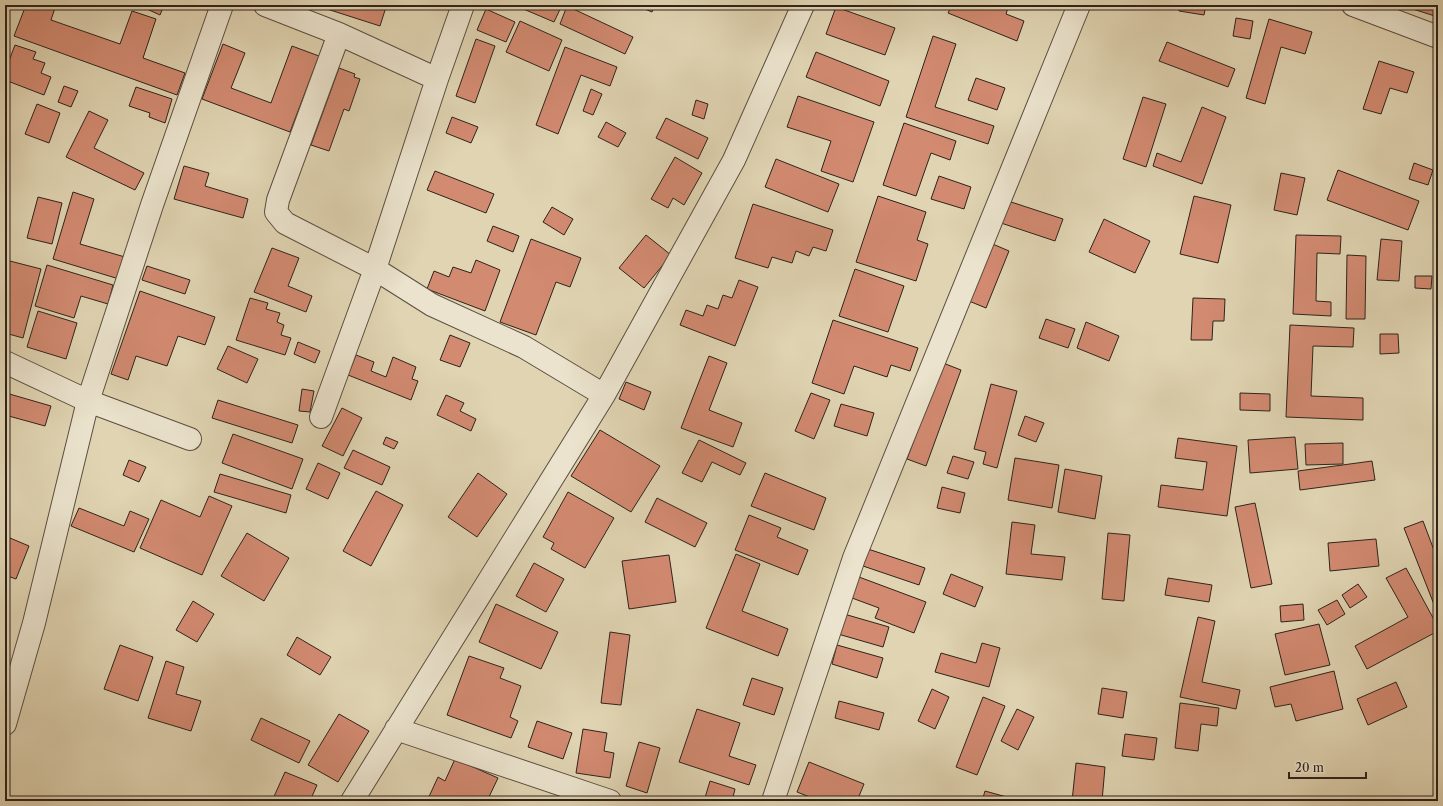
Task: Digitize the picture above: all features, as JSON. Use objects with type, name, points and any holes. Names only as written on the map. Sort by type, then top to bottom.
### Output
[{"type":"street","points":[[5,724],[34,623],[88,401],[152,205],[222,5]]},
{"type":"street","points":[[265,5],[339,34],[437,79]]},
{"type":"street","points":[[321,417],[375,270],[437,79],[463,5]]},
{"type":"street","points":[[352,801],[604,395],[734,160],[803,5]]},
{"type":"street","points":[[774,801],[854,558],[1079,5]]},
{"type":"street","points":[[1353,5],[1438,37]]},
{"type":"street","points":[[339,34],[278,200],[276,212],[285,223],[375,270],[432,305],[524,347],[604,395]]},
{"type":"street","points":[[5,362],[88,401],[190,439]]},
{"type":"street","points":[[396,729],[610,801]]},
{"type":"building","points":[[26,5],[56,5],[51,20],[120,44],[132,11],[156,19],[143,58],[185,73],[177,95],[14,36]]},
{"type":"building","points":[[138,5],[164,5],[160,15]]},
{"type":"building","points":[[329,5],[380,5],[386,7],[380,26],[327,9]]},
{"type":"building","points":[[514,5],[562,5],[554,22]]},
{"type":"building","points":[[635,5],[655,5],[652,12]]},
{"type":"building","points":[[952,5],[1009,5],[1006,14],[1024,21],[1017,41],[948,13]]},
{"type":"building","points":[[1180,5],[1206,5],[1204,15],[1179,11]]},
{"type":"building","points":[[1400,5],[1438,5],[1438,17]]},
{"type":"building","points":[[567,6],[633,37],[625,54],[560,24]]},
{"type":"building","points":[[836,7],[895,28],[885,55],[826,34]]},
{"type":"building","points":[[486,9],[515,22],[506,42],[477,30]]},
{"type":"building","points":[[1236,18],[1253,21],[1250,39],[1233,36]]},
{"type":"building","points":[[1269,19],[1312,32],[1305,54],[1281,47],[1265,104],[1246,98]]},
{"type":"building","points":[[520,21],[562,40],[549,71],[506,52]]},
{"type":"building","points":[[933,36],[956,44],[935,107],[994,126],[988,144],[906,117]]},
{"type":"building","points":[[476,39],[495,46],[475,103],[456,96]]},
{"type":"building","points":[[1167,42],[1235,69],[1228,87],[1159,61]]},
{"type":"building","points":[[223,44],[245,53],[231,88],[271,103],[292,46],[319,56],[290,132],[202,99]]},
{"type":"building","points":[[15,45],[36,52],[33,59],[45,63],[41,73],[51,77],[44,95],[5,80],[5,71]]},
{"type":"building","points":[[565,47],[617,67],[610,86],[581,75],[558,134],[536,125]]},
{"type":"building","points":[[816,52],[889,81],[880,106],[806,77]]},
{"type":"building","points":[[1379,61],[1414,72],[1407,93],[1390,88],[1381,114],[1363,109]]},
{"type":"building","points":[[339,68],[355,74],[354,77],[360,79],[349,111],[344,109],[329,151],[311,145]]},
{"type":"building","points":[[976,78],[1005,88],[997,110],[968,100]]},
{"type":"building","points":[[64,86],[78,91],[71,107],[58,102]]},
{"type":"building","points":[[136,87],[172,99],[165,123],[149,117],[150,113],[129,106]]},
{"type":"building","points":[[591,89],[602,94],[593,115],[583,111]]},
{"type":"building","points":[[798,96],[874,122],[853,182],[821,171],[831,141],[787,127]]},
{"type":"building","points":[[1143,97],[1166,104],[1146,167],[1123,159]]},
{"type":"building","points":[[696,100],[708,104],[704,119],[692,115]]},
{"type":"building","points":[[37,104],[60,113],[49,143],[25,134]]},
{"type":"building","points":[[1202,107],[1226,117],[1202,184],[1153,166],[1157,153],[1181,162]]},
{"type":"building","points":[[89,111],[108,120],[94,148],[144,173],[135,190],[66,157]]},
{"type":"building","points":[[452,117],[478,127],[471,143],[446,133]]},
{"type":"building","points":[[666,118],[708,138],[698,159],[656,138]]},
{"type":"building","points":[[606,122],[626,133],[618,147],[598,137]]},
{"type":"building","points":[[904,123],[956,141],[950,160],[931,153],[916,196],[883,185]]},
{"type":"building","points":[[675,157],[702,173],[684,205],[673,198],[668,208],[651,199]]},
{"type":"building","points":[[776,159],[839,184],[828,212],[765,187]]},
{"type":"building","points":[[1414,163],[1433,170],[1428,185],[1409,179]]},
{"type":"building","points":[[184,166],[209,173],[205,186],[248,199],[243,218],[174,199]]},
{"type":"building","points":[[1338,170],[1419,201],[1408,230],[1327,200]]},
{"type":"building","points":[[435,171],[494,194],[486,213],[427,190]]},
{"type":"building","points":[[1281,173],[1305,178],[1297,215],[1274,210]]},
{"type":"building","points":[[939,176],[971,187],[964,209],[931,199]]},
{"type":"building","points":[[73,192],[94,199],[80,244],[125,257],[119,279],[53,259]]},
{"type":"building","points":[[878,196],[926,212],[917,240],[928,244],[916,281],[856,262]]},
{"type":"building","points":[[1194,196],[1231,205],[1218,263],[1180,254]]},
{"type":"building","points":[[38,197],[62,203],[52,244],[27,238]]},
{"type":"building","points":[[1005,200],[1063,219],[1055,241],[998,222]]},
{"type":"building","points":[[753,204],[833,230],[826,251],[813,247],[809,256],[796,251],[792,263],[772,257],[768,268],[735,258]]},
{"type":"building","points":[[552,207],[573,219],[564,235],[543,222]]},
{"type":"building","points":[[1104,219],[1150,241],[1135,273],[1089,252]]},
{"type":"building","points":[[493,226],[519,236],[513,252],[487,241]]},
{"type":"building","points":[[646,235],[671,255],[644,288],[619,268]]},
{"type":"building","points":[[1296,235],[1341,236],[1340,254],[1317,253],[1316,301],[1331,302],[1331,316],[1293,314]]},
{"type":"building","points":[[531,239],[581,258],[570,287],[556,282],[536,335],[500,322]]},
{"type":"building","points":[[1381,239],[1402,241],[1399,281],[1377,280]]},
{"type":"building","points":[[988,242],[1009,251],[986,308],[964,299]]},
{"type":"building","points":[[272,248],[299,258],[288,286],[312,296],[306,312],[254,292]]},
{"type":"building","points":[[1347,255],[1366,256],[1365,319],[1346,319]]},
{"type":"building","points":[[6,260],[41,269],[23,338],[5,333]]},
{"type":"building","points":[[476,260],[500,270],[485,311],[427,289],[434,271],[449,277],[453,267],[471,273]]},
{"type":"building","points":[[47,265],[113,285],[108,304],[81,296],[74,318],[35,306]]},
{"type":"building","points":[[147,266],[190,280],[185,294],[142,280]]},
{"type":"building","points":[[855,269],[904,286],[888,332],[839,316]]},
{"type":"building","points":[[1415,276],[1432,276],[1431,289],[1415,288]]},
{"type":"building","points":[[739,280],[758,287],[735,346],[680,325],[686,310],[703,316],[707,305],[718,309],[723,295],[732,298]]},
{"type":"building","points":[[140,291],[215,317],[205,345],[178,336],[167,366],[136,356],[128,380],[111,374]]},
{"type":"building","points":[[250,298],[268,303],[266,309],[280,313],[277,322],[284,325],[281,335],[291,338],[285,355],[236,340]]},
{"type":"building","points":[[1193,298],[1225,299],[1224,321],[1213,321],[1212,340],[1191,340]]},
{"type":"building","points":[[38,311],[77,323],[66,359],[27,347]]},
{"type":"building","points":[[1046,319],[1075,329],[1068,348],[1039,338]]},
{"type":"building","points":[[833,320],[918,348],[910,371],[891,365],[887,377],[854,366],[844,394],[812,383]]},
{"type":"building","points":[[1086,322],[1119,336],[1109,361],[1077,348]]},
{"type":"building","points":[[1290,325],[1354,328],[1353,347],[1313,346],[1311,396],[1363,398],[1363,420],[1286,417]]},
{"type":"building","points":[[1380,334],[1398,334],[1399,353],[1380,354]]},
{"type":"building","points":[[450,335],[470,343],[460,367],[440,360]]},
{"type":"building","points":[[298,342],[320,351],[315,363],[294,354]]},
{"type":"building","points":[[228,346],[258,359],[247,383],[217,369]]},
{"type":"building","points":[[356,355],[374,362],[371,371],[386,377],[393,357],[416,367],[412,379],[418,381],[411,400],[348,375]]},
{"type":"building","points":[[709,356],[727,363],[709,410],[742,423],[733,447],[681,428]]},
{"type":"building","points":[[943,363],[961,370],[926,466],[907,459]]},
{"type":"building","points":[[626,382],[651,392],[644,410],[619,399]]},
{"type":"building","points":[[991,384],[1017,391],[997,468],[983,464],[986,452],[974,449]]},
{"type":"building","points":[[302,389],[314,391],[310,412],[299,411]]},
{"type":"building","points":[[6,393],[51,406],[45,426],[5,415]]},
{"type":"building","points":[[811,393],[830,400],[814,439],[795,431]]},
{"type":"building","points":[[1240,393],[1270,394],[1270,411],[1240,410]]},
{"type":"building","points":[[446,395],[464,403],[460,411],[476,419],[471,431],[437,415]]},
{"type":"building","points":[[218,400],[298,425],[292,443],[212,418]]},
{"type":"building","points":[[841,404],[874,413],[867,436],[834,426]]},
{"type":"building","points":[[342,408],[362,418],[343,456],[322,446]]},
{"type":"building","points":[[1025,416],[1044,423],[1036,442],[1018,435]]},
{"type":"building","points":[[600,430],[660,466],[631,512],[571,476]]},
{"type":"building","points":[[233,434],[303,459],[292,489],[222,463]]},
{"type":"building","points":[[386,437],[398,442],[394,449],[383,444]]},
{"type":"building","points":[[1295,437],[1298,469],[1250,473],[1248,440]]},
{"type":"building","points":[[1178,438],[1237,446],[1227,516],[1158,507],[1161,485],[1203,490],[1207,462],[1175,458]]},
{"type":"building","points":[[699,440],[746,463],[740,475],[712,462],[702,482],[682,473]]},
{"type":"building","points":[[1343,443],[1343,464],[1306,465],[1305,444]]},
{"type":"building","points":[[353,450],[390,467],[382,485],[344,468]]},
{"type":"building","points":[[953,456],[974,462],[968,479],[947,473]]},
{"type":"building","points":[[1015,458],[1059,465],[1052,508],[1008,500]]},
{"type":"building","points":[[129,460],[146,467],[139,482],[123,475]]},
{"type":"building","points":[[1372,461],[1375,480],[1300,490],[1298,471]]},
{"type":"building","points":[[318,463],[340,473],[328,499],[306,489]]},
{"type":"building","points":[[1065,469],[1102,476],[1095,519],[1058,512]]},
{"type":"building","points":[[478,473],[507,494],[477,537],[448,517]]},
{"type":"building","points":[[765,473],[826,498],[814,530],[751,506]]},
{"type":"building","points":[[220,474],[291,495],[286,513],[214,492]]},
{"type":"building","points":[[942,487],[965,493],[960,513],[937,508]]},
{"type":"building","points":[[376,491],[403,505],[371,566],[343,551]]},
{"type":"building","points":[[568,492],[614,518],[585,568],[551,549],[554,543],[543,537]]},
{"type":"building","points":[[209,496],[232,506],[202,575],[140,548],[161,500],[200,517]]},
{"type":"building","points":[[657,498],[707,523],[695,547],[645,522]]},
{"type":"building","points":[[1255,503],[1272,584],[1251,588],[1235,507]]},
{"type":"building","points":[[79,508],[124,526],[130,511],[149,519],[134,552],[71,526]]},
{"type":"building","points":[[749,515],[781,528],[777,537],[808,550],[798,575],[735,550]]},
{"type":"building","points":[[1423,521],[1438,561],[1438,606],[1435,607],[1404,528]]},
{"type":"building","points":[[1012,522],[1035,525],[1031,554],[1065,557],[1062,580],[1006,574]]},
{"type":"building","points":[[247,533],[289,558],[264,601],[221,576]]},
{"type":"building","points":[[1108,533],[1130,535],[1124,601],[1102,599]]},
{"type":"building","points":[[10,538],[29,546],[16,579],[5,575],[5,550]]},
{"type":"building","points":[[1376,539],[1379,566],[1330,571],[1328,543]]},
{"type":"building","points":[[868,549],[925,568],[919,585],[863,566]]},
{"type":"building","points":[[736,554],[760,564],[742,611],[788,629],[778,656],[706,628]]},
{"type":"building","points":[[669,555],[676,602],[629,609],[622,561]]},
{"type":"building","points":[[534,563],[564,579],[546,612],[516,596]]},
{"type":"building","points":[[1406,568],[1438,627],[1438,631],[1367,669],[1355,646],[1408,617],[1386,578]]},
{"type":"building","points":[[951,574],[983,587],[975,607],[943,594]]},
{"type":"building","points":[[859,577],[926,602],[914,633],[875,618],[879,608],[852,598]]},
{"type":"building","points":[[1168,578],[1212,585],[1209,602],[1165,595]]},
{"type":"building","points":[[1358,584],[1367,597],[1350,608],[1342,595]]},
{"type":"building","points":[[1337,600],[1345,614],[1327,625],[1318,610]]},
{"type":"building","points":[[193,601],[214,614],[197,642],[176,630]]},
{"type":"building","points":[[496,604],[558,632],[541,669],[479,642]]},
{"type":"building","points":[[1303,604],[1304,620],[1281,622],[1280,606]]},
{"type":"building","points":[[844,614],[889,627],[883,647],[838,634]]},
{"type":"building","points":[[1198,617],[1215,621],[1202,682],[1240,690],[1236,709],[1180,697]]},
{"type":"building","points":[[1319,624],[1330,665],[1285,675],[1275,634]]},
{"type":"building","points":[[610,632],[630,635],[621,705],[601,703]]},
{"type":"building","points":[[297,637],[331,657],[320,675],[287,655]]},
{"type":"building","points":[[982,643],[1000,648],[989,687],[935,672],[941,653],[976,663]]},
{"type":"building","points":[[120,645],[153,657],[138,701],[104,689]]},
{"type":"building","points":[[837,645],[883,658],[877,678],[832,664]]},
{"type":"building","points":[[469,656],[504,668],[500,678],[521,686],[510,717],[518,721],[511,738],[447,715]]},
{"type":"building","points":[[166,661],[184,667],[176,694],[201,701],[191,731],[148,718]]},
{"type":"building","points":[[1334,671],[1343,709],[1296,721],[1291,704],[1275,707],[1270,687]]},
{"type":"building","points":[[752,678],[783,688],[774,715],[743,705]]},
{"type":"building","points":[[1396,682],[1407,707],[1368,725],[1357,699]]},
{"type":"building","points":[[1102,688],[1127,692],[1123,718],[1098,714]]},
{"type":"building","points":[[932,689],[949,697],[935,729],[918,721]]},
{"type":"building","points":[[983,697],[1005,706],[977,775],[956,767]]},
{"type":"building","points":[[839,701],[884,713],[879,730],[835,718]]},
{"type":"building","points":[[1180,703],[1219,708],[1217,726],[1201,724],[1198,751],[1175,748]]},
{"type":"building","points":[[697,709],[740,723],[729,756],[756,765],[749,785],[679,762]]},
{"type":"building","points":[[1017,709],[1034,717],[1018,750],[1001,741]]},
{"type":"building","points":[[339,714],[369,731],[338,782],[308,765]]},
{"type":"building","points":[[261,718],[310,741],[299,763],[251,740]]},
{"type":"building","points":[[537,721],[572,733],[563,759],[528,747]]},
{"type":"building","points":[[583,729],[607,733],[604,751],[614,753],[610,778],[576,773]]},
{"type":"building","points":[[1125,734],[1157,738],[1154,760],[1122,756]]},
{"type":"building","points":[[639,742],[660,748],[647,793],[626,786]]},
{"type":"building","points":[[455,759],[498,778],[487,801],[427,801],[438,777],[445,781]]},
{"type":"building","points":[[809,762],[864,784],[857,801],[820,801],[797,792]]},
{"type":"building","points":[[1076,763],[1105,767],[1102,801],[1072,801]]},
{"type":"building","points":[[285,772],[317,785],[310,801],[272,801]]},
{"type":"building","points":[[710,781],[735,789],[732,801],[704,801]]},
{"type":"building","points":[[985,791],[1021,801],[982,801]]}]
